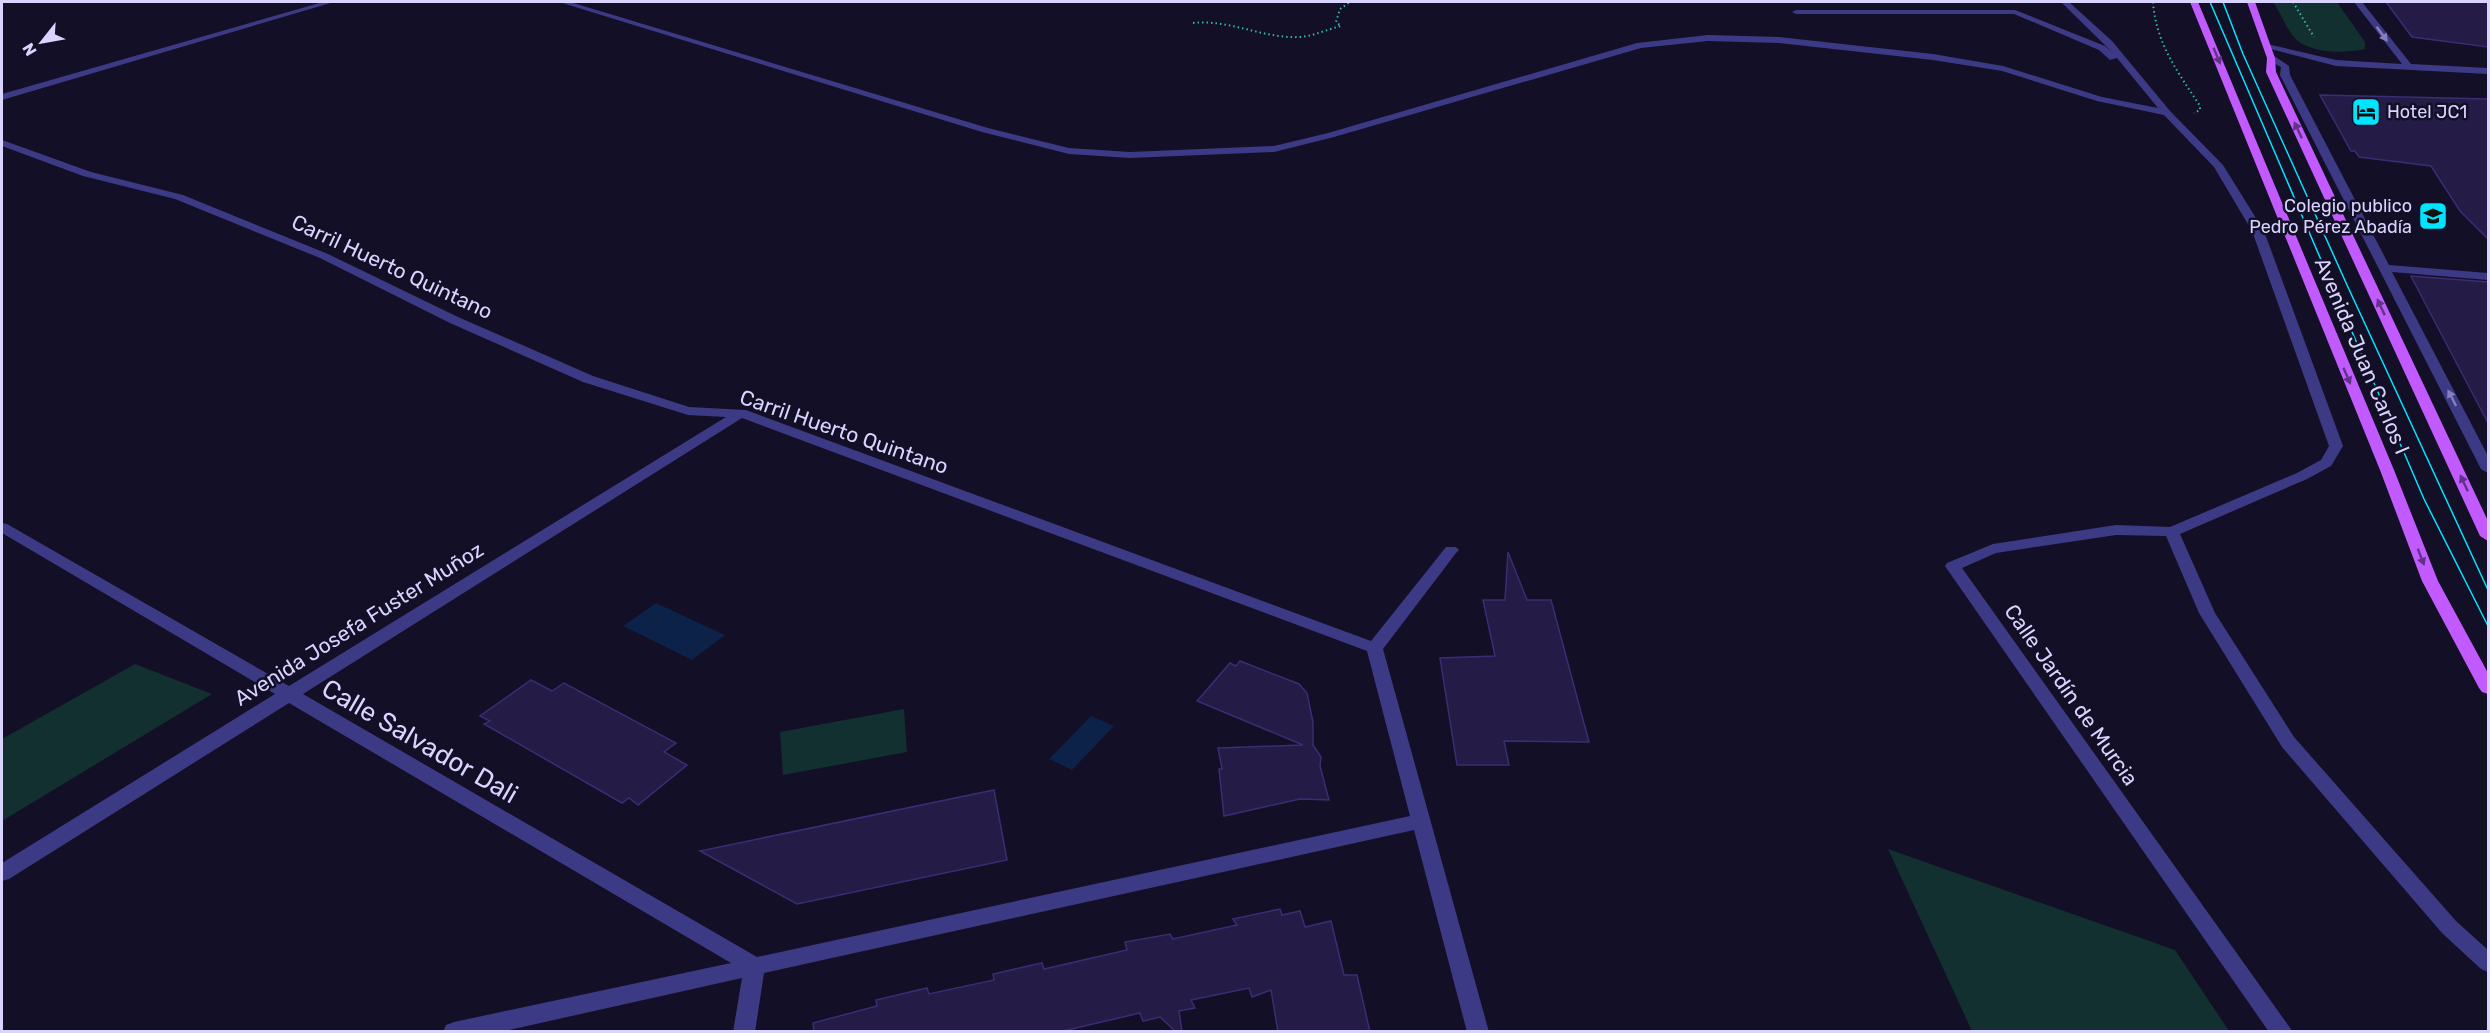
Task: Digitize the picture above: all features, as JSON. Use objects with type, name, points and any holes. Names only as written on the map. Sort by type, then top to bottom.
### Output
[{"type":"main road","name":"Avenida Juan Carlos I","points":[[2194,2],[2387,470],[2430,581],[2488,688]]},
{"type":"main road","name":"Avenida Juan Carlos I","points":[[2251,2],[2269,53],[2271,72],[2488,536]]},
{"type":"street","points":[[2,97],[330,2]]},
{"type":"street","points":[[563,2],[974,127],[1069,151],[1130,155],[1274,149],[1331,135],[1640,45],[1708,38],[1779,40],[1933,57],[2003,69],[2100,99],[2167,113]]},
{"type":"street","points":[[2065,2],[2109,43],[2167,113]]},
{"type":"street","points":[[2358,2],[2408,66]]},
{"type":"street","points":[[1796,12],[2015,12],[2102,48],[2112,57],[2124,63]]},
{"type":"street","points":[[2269,53],[2336,63]]},
{"type":"street","points":[[2269,53],[2293,65]]},
{"type":"street","points":[[2271,72],[2293,65],[2336,63],[2488,71]]},
{"type":"street","points":[[2293,65],[2285,75],[2488,469]]},
{"type":"street","name":"Calle Jardín de Murcia","points":[[2167,113],[2218,165],[2258,231],[2336,446],[2326,463],[2172,532],[2116,530],[1993,549],[1953,566],[2282,1032]]},
{"type":"street","name":"Carril Huerto Quintano","points":[[2,143],[87,174],[179,197],[324,256],[454,320],[588,379],[688,411],[741,413],[1374,648]]},
{"type":"street","points":[[2385,268],[2488,276]]},
{"type":"street","name":"Avenida Josefa Fuster Muñoz","points":[[2,873],[741,413]]},
{"type":"street","name":"Calle Salvador Dali","points":[[2,527],[755,966]]},
{"type":"street","points":[[2172,532],[2207,613],[2288,741],[2449,927],[2488,963]]},
{"type":"street","points":[[1451,550],[1374,648],[1478,1032]]},
{"type":"street","points":[[454,1032],[1421,821]]},
{"type":"street","points":[[744,1032],[755,966]]},
{"type":"path","points":[[1193,23],[1204,21],[1269,34],[1301,37],[1341,26],[1336,22],[1340,9],[1350,2]]},
{"type":"path","points":[[2153,2],[2154,25],[2161,47],[2200,106],[2200,110],[2191,114],[2167,113]]},
{"type":"path","points":[[2293,2],[2317,42],[2336,63]]},
{"type":"green space","points":[[2273,2],[2337,2],[2365,42],[2365,49],[2336,52],[2306,46],[2292,35]]},
{"type":"green space","points":[[135,664],[212,694],[2,821],[2,739]]},
{"type":"green space","points":[[904,709],[907,752],[783,775],[780,732]]},
{"type":"green space","points":[[1888,849],[2175,950],[2229,1031],[1972,1031]]},
{"type":"water","points":[[656,603],[725,635],[692,660],[623,626]]},
{"type":"water","points":[[1091,716],[1114,726],[1072,770],[1049,759]]},
{"type":"building","points":[[2386,2],[2488,2],[2488,47],[2412,37]]},
{"type":"building","points":[[2320,95],[2488,99],[2488,239],[2460,211],[2431,166],[2359,157],[2355,151],[2351,151]]},
{"type":"building","points":[[2411,276],[2488,282],[2488,423],[2437,326]]},
{"type":"building","points":[[1508,552],[1527,600],[1551,600],[1589,742],[1504,741],[1509,765],[1457,765],[1440,658],[1495,656],[1483,600],[1505,600]]},
{"type":"building","points":[[1240,661],[1299,684],[1307,693],[1313,722],[1313,745],[1321,757],[1320,766],[1329,800],[1300,799],[1224,816],[1219,769],[1222,769],[1218,748],[1303,745],[1197,701],[1230,663],[1236,666]]},
{"type":"building","points":[[531,680],[552,691],[564,683],[676,743],[664,752],[687,765],[638,805],[629,798],[622,803],[484,724],[490,721],[480,716]]},
{"type":"building","points":[[994,790],[1007,860],[797,904],[700,851]]},
{"type":"building","points":[[1280,909],[1282,915],[1300,911],[1305,927],[1331,921],[1344,975],[1357,975],[1370,1032],[1278,1032],[1271,990],[1252,997],[1249,988],[1191,1000],[1195,1008],[1179,1011],[1182,1032],[1176,1032],[1160,1017],[1143,1021],[1140,1013],[1059,1032],[814,1032],[813,1023],[877,1006],[876,1000],[927,988],[929,994],[994,980],[993,974],[1042,963],[1044,969],[1127,950],[1125,942],[1170,934],[1173,939],[1237,925],[1233,919]]},
{"type":"tram line","points":[[2210,2],[2424,499],[2488,626]]},
{"type":"tram line","points":[[2223,2],[2243,54],[2347,285],[2488,590]]},
{"type":"place","name":"Hotel JC1","points":[[2366,112]]},
{"type":"place","name":"Colegio publico Pedro Pérez Abadía","points":[[2433,216]]}]
